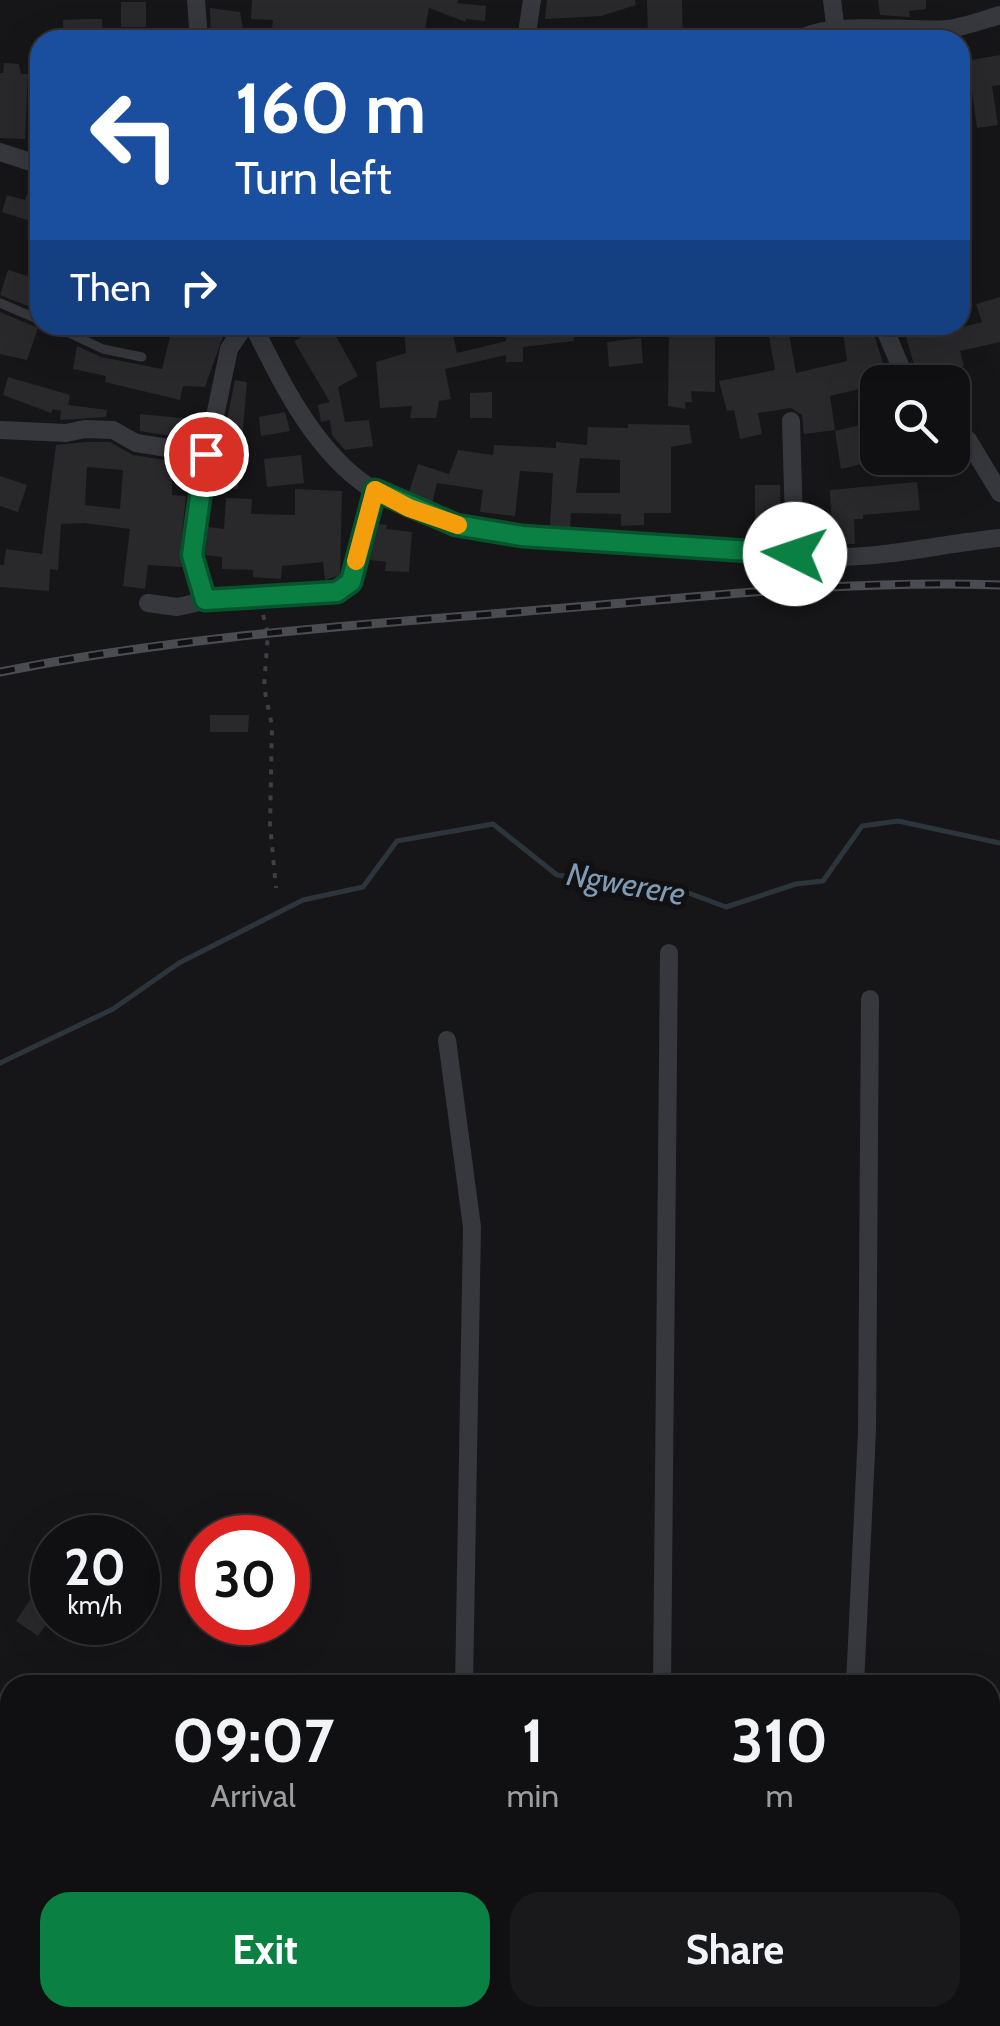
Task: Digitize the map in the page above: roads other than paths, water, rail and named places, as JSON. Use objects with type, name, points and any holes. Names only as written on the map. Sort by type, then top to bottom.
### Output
[{"type":"street","points":[[196,0],[198,30]]},
{"type":"street","points":[[528,30],[532,0]]},
{"type":"street","points":[[832,0],[836,30]]},
{"type":"street","points":[[913,30],[951,29],[1000,15]]},
{"type":"street","points":[[0,152],[30,162]]},
{"type":"street","points":[[205,600],[192,555],[206,454],[229,349],[238,335]]},
{"type":"street","points":[[257,335],[328,452],[375,490],[456,525],[522,536],[844,557],[1000,538]]},
{"type":"street","points":[[887,335],[900,365]]},
{"type":"street","points":[[791,421],[795,554]]},
{"type":"street","points":[[0,430],[113,430],[136,443],[206,454]]},
{"type":"street","points":[[970,443],[1000,493]]},
{"type":"street","points":[[148,603],[177,606],[205,600],[337,592],[351,582],[375,490]]},
{"type":"street","points":[[662,1675],[668,953]]},
{"type":"street","points":[[855,1675],[867,1431],[870,999]]},
{"type":"street","points":[[446,1040],[472,1227],[464,1675]]},
{"type":"lane","points":[[0,303],[30,316]]},
{"type":"lane","points":[[74,335],[103,348],[142,356]]},
{"type":"waterway","name":"Ngwerere","points":[[0,1063],[113,1009],[179,963],[303,900],[363,887],[397,841],[493,824],[557,875],[686,892],[726,907],[796,884],[823,881],[862,826],[898,821],[1000,843]]},
{"type":"railway","points":[[0,672],[134,649],[337,627],[828,587],[1000,585]]}]
